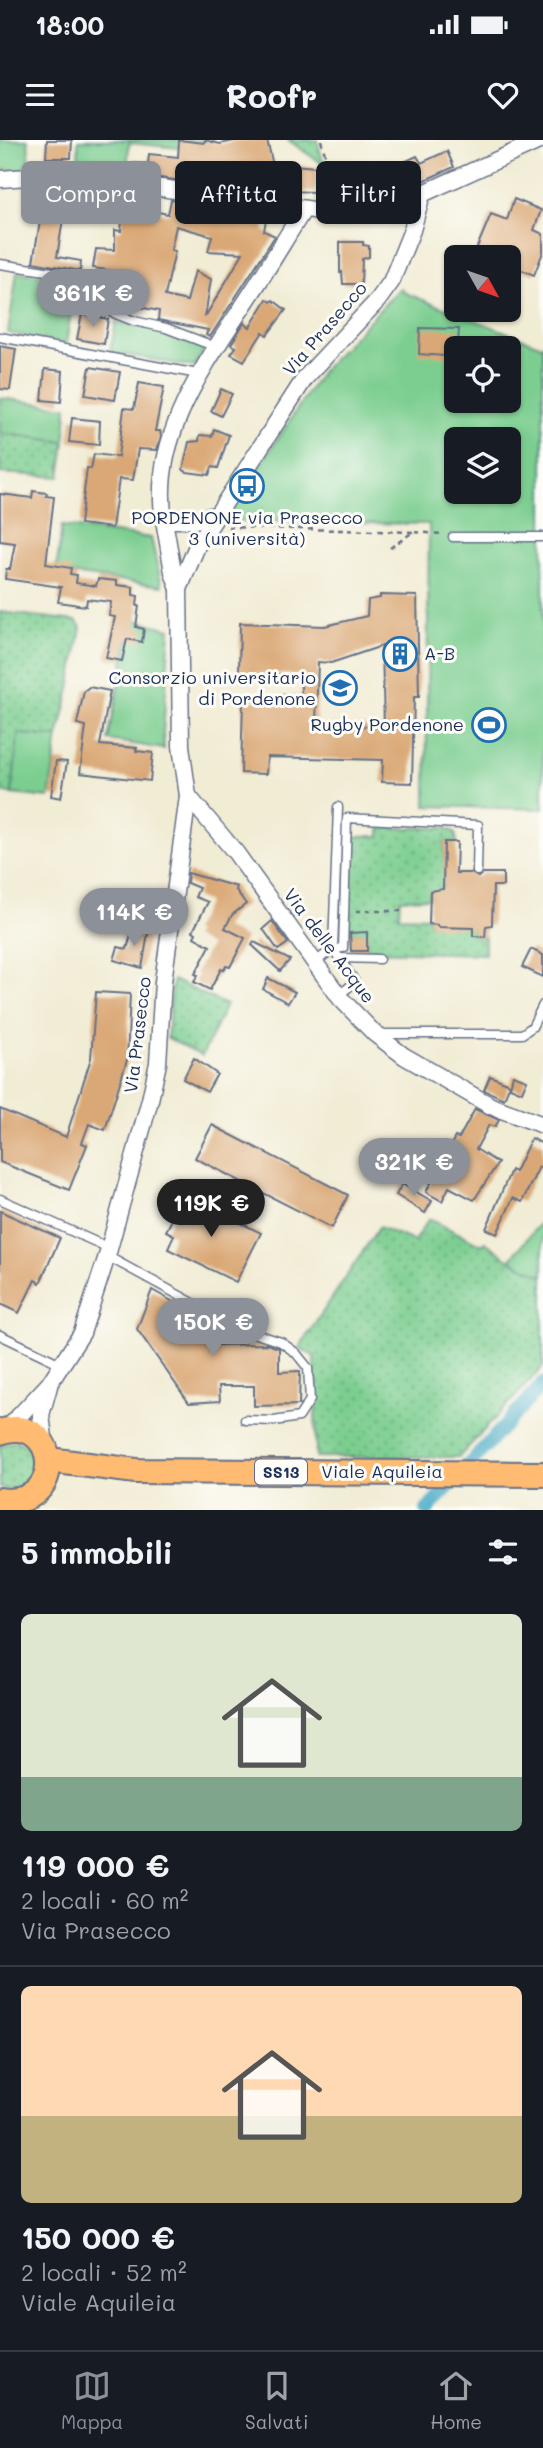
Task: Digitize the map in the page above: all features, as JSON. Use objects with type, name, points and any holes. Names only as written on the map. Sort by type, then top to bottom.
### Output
[{"type":"main road","name":"Viale Aquileia","points":[[3,1431],[18,1430],[29,1433],[47,1454],[49,1473],[44,1484],[13,1501]]},
{"type":"main road","name":"Viale Aquileia","points":[[47,1454],[136,1471]]},
{"type":"main road","name":"Viale Aquileia","points":[[13,1501],[74,1478],[136,1471],[543,1474]]},
{"type":"street","points":[[422,194],[541,140]]},
{"type":"street","points":[[0,179],[54,178],[161,188],[316,211]]},
{"type":"street","name":"Via Prasecco","points":[[179,589],[190,558],[213,519],[305,378],[378,300],[391,282],[412,230],[422,194]]},
{"type":"street","name":"Via Prasecco","points":[[3,1431],[49,1384],[82,1333],[108,1252],[158,1063],[163,982],[188,796],[181,746],[179,589],[171,562],[160,495],[167,457],[177,420],[198,374],[304,209]]},
{"type":"street","points":[[164,520],[213,519]]},
{"type":"street","name":"Via delle Acque","points":[[188,796],[236,853],[340,997],[375,1034],[404,1056],[491,1106],[543,1125]]},
{"type":"street","name":"Via Prasecco","points":[[47,1454],[41,1415],[49,1384]]},
{"type":"lane","points":[[0,264],[59,273],[102,307],[116,314],[166,328],[216,347]]},
{"type":"lane","points":[[0,337],[198,374]]},
{"type":"lane","points":[[453,537],[543,537]]},
{"type":"lane","points":[[338,807],[333,949],[354,980],[340,997]]},
{"type":"lane","points":[[315,962],[333,949],[343,948],[347,818],[478,825],[477,872]]},
{"type":"lane","points":[[339,958],[379,959]]},
{"type":"lane","points":[[375,1034],[522,1034],[533,1027],[543,1004]]},
{"type":"lane","points":[[0,1199],[108,1252],[241,1329],[281,1342],[296,1353],[308,1368],[310,1400],[299,1417],[274,1421],[245,1420]]},
{"type":"lane","points":[[0,1335],[63,1365]]},
{"type":"path","points":[[321,140],[327,161]]},
{"type":"path","points":[[213,519],[223,527],[413,532],[453,537]]},
{"type":"path","points":[[390,548],[413,532]]},
{"type":"path","points":[[344,911],[401,911]]},
{"type":"green space","points":[[0,140],[28,140],[29,161],[21,161],[21,170],[0,170]]},
{"type":"green space","points":[[78,140],[202,140],[201,150],[129,143],[128,161],[79,161]]},
{"type":"green space","points":[[288,140],[317,140],[323,161],[318,161]]},
{"type":"green space","points":[[17,272],[53,277],[74,292],[66,344],[8,333]]},
{"type":"green space","points":[[400,288],[405,293],[444,308],[444,322],[480,322],[516,336],[444,336],[444,413],[521,413],[521,338],[542,346],[543,344],[543,809],[426,806],[429,524],[224,521],[322,371]]},
{"type":"green space","points":[[116,322],[172,332],[205,348],[194,367],[110,352]]},
{"type":"green space","points":[[0,398],[67,407],[65,442],[0,433]]},
{"type":"green space","points":[[0,433],[65,442],[60,477],[0,473]]},
{"type":"green space","points":[[62,526],[151,538],[162,586],[56,572]]},
{"type":"green space","points":[[0,612],[76,621],[81,627],[58,737],[18,734],[12,794],[0,792]]},
{"type":"green space","points":[[132,619],[170,629],[164,749],[108,740]]},
{"type":"green space","points":[[18,734],[58,737],[49,798],[12,794]]},
{"type":"green space","points":[[380,828],[446,828],[455,832],[457,842],[444,842],[444,885],[439,891],[430,891],[429,898],[400,899],[399,916],[429,917],[429,924],[473,923],[473,936],[485,937],[485,954],[367,951],[367,933],[348,933],[352,838],[380,836]]},
{"type":"green space","points":[[173,980],[226,1005],[202,1056],[167,1038]]},
{"type":"green space","points":[[429,1219],[482,1245],[485,1242],[510,1260],[543,1276],[543,1367],[459,1457],[316,1457],[314,1356],[299,1348],[379,1227],[414,1241]]},
{"type":"green space","points":[[543,1219],[543,1276],[510,1260]]},
{"type":"green space","points":[[18,1441],[32,1449],[39,1464],[29,1485],[6,1490],[0,1487],[0,1445]]},
{"type":"building","points":[[47,140],[72,140],[71,158],[46,158]]},
{"type":"building","points":[[179,140],[204,143],[205,140],[220,144],[238,140],[267,140],[272,161],[175,161],[175,180],[161,178],[161,161],[148,161],[149,154],[178,157]]},
{"type":"building","points":[[447,151],[454,167],[421,182],[421,163]]},
{"type":"building","points":[[417,156],[420,161],[406,161]]},
{"type":"building","points":[[302,166],[316,167],[315,192],[302,192]]},
{"type":"building","points":[[514,199],[541,210],[534,230],[543,234],[543,252],[534,275],[522,270],[522,245],[478,245],[491,214],[507,220]]},
{"type":"building","points":[[171,200],[175,201],[175,224],[265,224],[264,231],[275,236],[210,337],[206,335],[208,330],[158,320],[159,311],[139,307],[141,287],[132,285],[135,274],[93,268],[96,249],[115,250],[115,230],[121,231],[122,224],[161,224],[161,213],[168,214]],"holes":[[[176,226],[212,236],[208,251],[243,253],[205,317],[211,279],[195,271],[187,301],[165,296],[175,251],[171,250]]]},
{"type":"building","points":[[40,224],[62,224],[57,257],[81,261],[80,271],[33,262]]},
{"type":"building","points":[[340,242],[363,242],[363,245],[369,246],[369,257],[362,259],[361,284],[343,284],[342,272],[340,273]]},
{"type":"building","points":[[267,299],[271,302],[273,300],[286,310],[267,335],[263,332],[244,361],[231,354],[236,347],[231,344],[244,323],[250,327]]},
{"type":"building","points":[[82,314],[108,319],[104,344],[77,339]]},
{"type":"building","points":[[420,328],[459,329],[458,336],[444,336],[444,356],[419,354]]},
{"type":"building","points":[[0,346],[16,349],[10,390],[0,389]]},
{"type":"building","points":[[90,367],[120,372],[115,400],[85,395]]},
{"type":"building","points":[[45,369],[63,371],[61,402],[42,400]]},
{"type":"building","points":[[139,383],[164,387],[155,431],[160,431],[161,436],[157,450],[138,449],[133,480],[119,479],[112,528],[80,524],[87,468],[91,469],[94,454],[118,457],[124,408],[134,409]]},
{"type":"building","points":[[221,389],[232,394],[221,416],[211,411]]},
{"type":"building","points":[[72,418],[100,421],[99,445],[69,442]]},
{"type":"building","points":[[214,429],[229,435],[218,468],[212,467],[209,475],[183,470],[189,442],[199,441],[200,435],[212,436]]},
{"type":"building","points":[[33,491],[54,497],[46,564],[71,568],[70,574],[77,575],[76,583],[96,586],[98,579],[117,581],[117,585],[133,587],[133,595],[138,596],[136,627],[144,629],[142,642],[127,639],[122,661],[106,658],[115,617],[109,616],[111,602],[87,599],[86,606],[58,602],[61,587],[5,579],[6,569],[10,569],[15,543],[0,541],[0,494],[32,498]]},
{"type":"building","points":[[380,595],[417,596],[419,697],[414,697],[412,783],[382,782],[383,760],[267,757],[266,774],[241,773],[243,700],[279,701],[280,695],[301,696],[301,675],[239,673],[240,623],[325,626],[367,616],[368,600],[380,598]],"holes":[[[382,646],[384,727],[316,725],[318,662],[331,663]]]},
{"type":"building","points":[[89,687],[110,691],[100,745],[137,748],[136,751],[153,753],[150,781],[80,773],[86,726],[77,724],[84,691]]},
{"type":"building","points":[[56,761],[67,762],[61,798],[51,796]]},
{"type":"building","points":[[444,842],[457,842],[456,873],[471,873],[478,877],[483,873],[503,873],[503,886],[493,886],[492,925],[486,926],[485,937],[473,936],[473,928],[438,927],[429,924],[430,891],[443,889]]},
{"type":"building","points":[[188,873],[237,887],[236,890],[246,904],[232,915],[225,928],[245,938],[230,967],[221,969],[210,990],[194,982],[198,975],[195,974],[210,946],[194,937],[196,933],[193,931],[208,902],[195,897],[199,888],[187,883]]},
{"type":"building","points":[[272,921],[288,943],[278,950],[263,929]]},
{"type":"building","points":[[134,924],[149,928],[142,968],[114,960],[118,947],[127,949]]},
{"type":"building","points":[[367,932],[367,951],[351,951],[350,933]]},
{"type":"building","points":[[254,942],[290,960],[280,971],[252,945]]},
{"type":"building","points":[[531,949],[543,955],[543,977],[522,967]]},
{"type":"building","points":[[268,978],[295,992],[288,1003],[263,989]]},
{"type":"building","points":[[96,992],[130,994],[127,1060],[105,1130],[89,1124],[82,1143],[87,1145],[69,1190],[0,1162],[0,1109],[66,1137],[91,1058]]},
{"type":"building","points":[[194,1058],[217,1074],[207,1092],[183,1079]]},
{"type":"building","points":[[513,1075],[527,1080],[522,1092],[510,1087]]},
{"type":"building","points":[[490,1076],[510,1084],[504,1099],[484,1090]]},
{"type":"building","points":[[475,1109],[499,1120],[495,1127],[489,1125],[476,1149],[498,1163],[474,1200],[449,1187],[442,1201],[426,1192],[455,1137],[459,1138]]},
{"type":"building","points":[[212,1125],[348,1195],[332,1228],[195,1158]]},
{"type":"building","points":[[531,1138],[543,1144],[543,1168],[539,1167],[522,1202],[513,1198],[497,1234],[486,1229],[511,1170],[515,1172]]},
{"type":"building","points":[[402,1184],[432,1201],[425,1213],[396,1195]]},
{"type":"building","points":[[185,1195],[261,1233],[236,1282],[168,1249],[174,1235],[166,1231]]},
{"type":"building","points":[[0,1211],[60,1238],[40,1283],[35,1280],[19,1313],[0,1304]]},
{"type":"building","points":[[152,1290],[213,1324],[219,1331],[219,1345],[267,1344],[279,1348],[279,1372],[300,1371],[299,1405],[254,1406],[254,1386],[219,1386],[220,1401],[189,1403],[137,1329]]},
{"type":"waterway","points":[[427,1510],[543,1384]]},
{"type":"place","name":"PORDENONE via Prasecco 3 (università)","points":[[247,486]]},
{"type":"place","name":"A-B","points":[[400,654]]},
{"type":"place","name":"Consorzio universitario di Pordenone","points":[[340,688]]},
{"type":"place","name":"Rugby Pordenone","points":[[489,725]]}]
